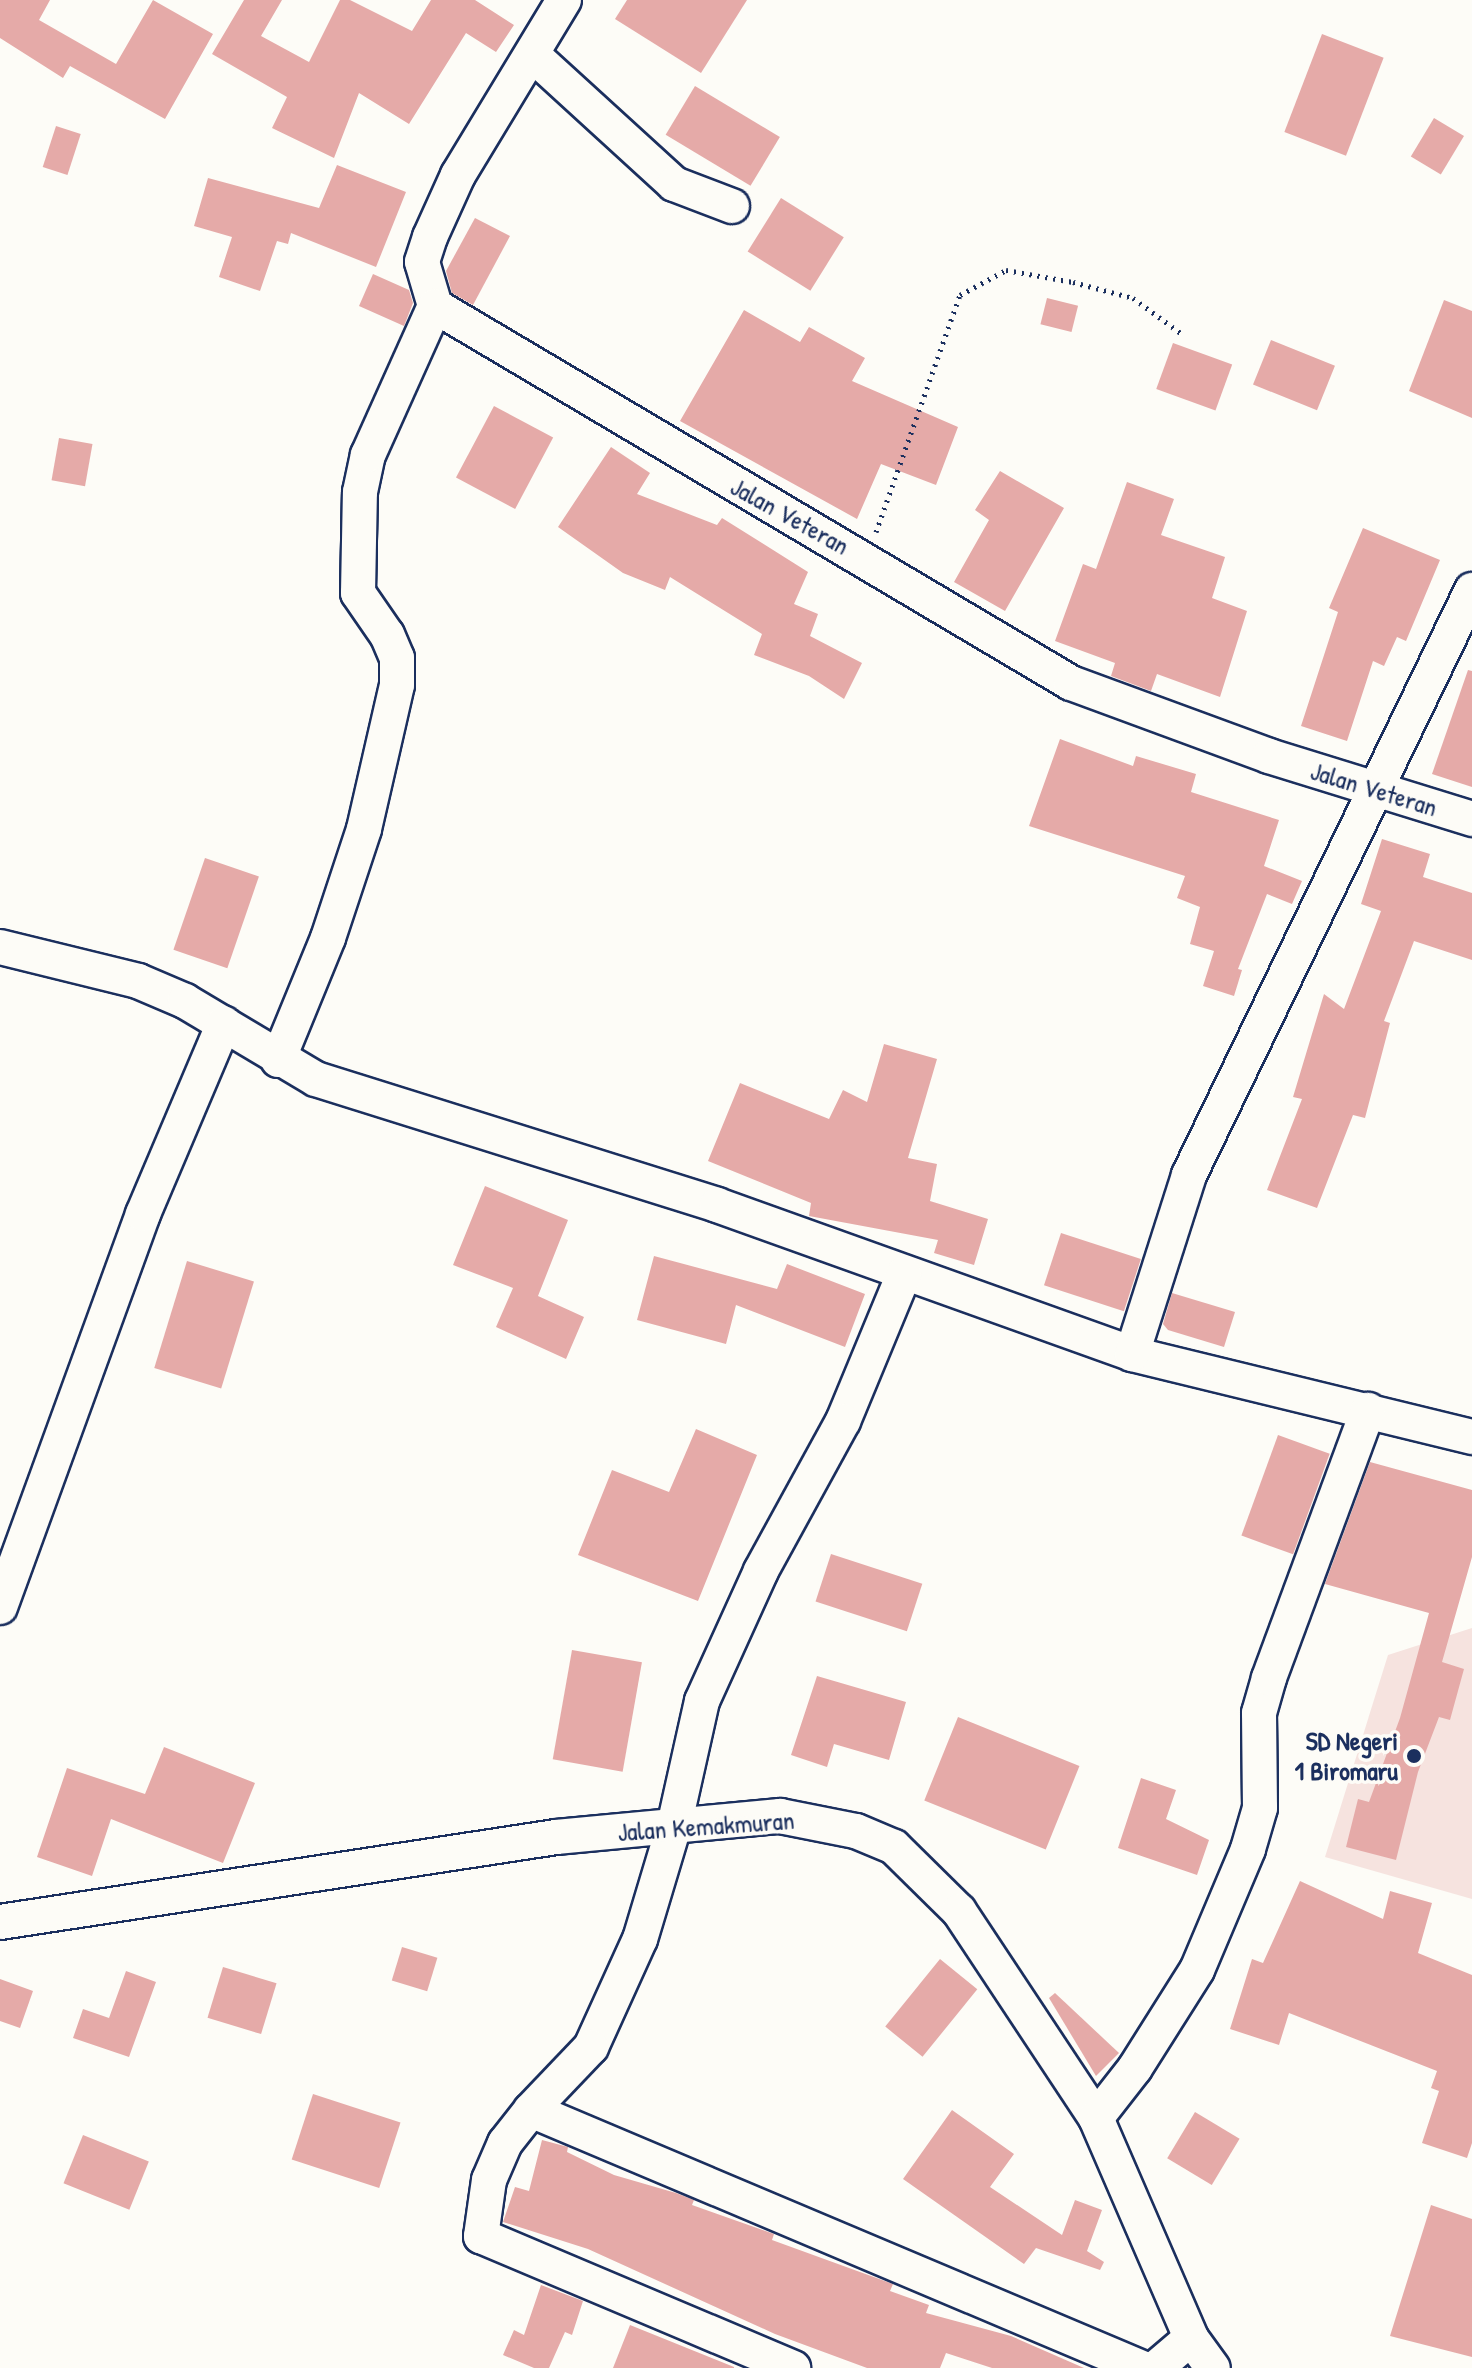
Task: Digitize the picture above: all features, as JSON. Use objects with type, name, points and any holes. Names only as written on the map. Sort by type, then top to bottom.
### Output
[{"type":"street","points":[[278,1060],[360,843],[392,708],[397,658],[358,593],[355,570],[360,492],[373,444],[435,306],[422,262],[430,237],[458,175],[534,56],[558,2]]},
{"type":"street","points":[[534,56],[674,184],[732,206]]},
{"type":"street","name":"Jalan Veteran","points":[[435,306],[672,450],[866,559],[928,602],[1071,683],[1256,752],[1472,819]]},
{"type":"street","points":[[1132,1354],[1189,1175],[1472,590]]},
{"type":"street","points":[[0,947],[138,981],[224,1023],[278,1060],[395,1106],[578,1159],[1132,1354],[1472,1437]]},
{"type":"street","points":[[0,1607],[143,1214],[224,1023]]},
{"type":"street","points":[[793,2368],[481,2236],[489,2180],[505,2143],[531,2110],[591,2047],[640,1939],[674,1826],[702,1701],[761,1571],[843,1421],[904,1274]]},
{"type":"street","points":[[1096,2118],[1143,2056],[1197,1970],[1248,1849],[1260,1808],[1259,1713],[1269,1678],[1368,1410]]},
{"type":"street","name":"Jalan Kemakmuran","points":[[0,1922],[556,1837],[780,1816],[818,1820],[894,1847],[959,1911],[1096,2118],[1191,2338],[1213,2368]]},
{"type":"street","points":[[531,2110],[1142,2368]]},
{"type":"street","points":[[1156,2368],[1191,2338]]},
{"type":"path","points":[[866,559],[960,295],[1006,270],[1073,282],[1133,298],[1182,334]]},
{"type":"shaded area","name":"SD Negeri 1 Biromaru","points":[[1472,1628],[1472,1899],[1325,1857],[1388,1655]]},
{"type":"building","points":[[0,0],[50,0],[39,20],[116,64],[153,0],[213,34],[165,119],[70,66],[63,78],[0,38]]},
{"type":"building","points":[[244,0],[282,0],[261,36],[309,62],[340,0],[350,0],[412,31],[431,0],[475,0],[514,25],[496,52],[466,33],[409,124],[359,93],[334,158],[272,128],[287,97],[212,54]]},
{"type":"building","points":[[627,0],[747,0],[701,73],[615,19]]},
{"type":"building","points":[[1322,34],[1384,58],[1346,156],[1284,132]]},
{"type":"building","points":[[695,86],[780,137],[751,186],[666,135]]},
{"type":"building","points":[[1434,118],[1464,136],[1441,175],[1411,157]]},
{"type":"building","points":[[56,126],[81,134],[67,175],[43,167]]},
{"type":"building","points":[[337,165],[406,192],[376,267],[291,233],[288,244],[277,241],[260,291],[219,277],[232,237],[194,226],[208,178],[319,208]]},
{"type":"building","points":[[781,198],[844,237],[810,291],[748,251]]},
{"type":"building","points":[[475,218],[510,236],[473,305],[452,293],[446,271]]},
{"type":"building","points":[[373,274],[409,290],[413,303],[404,326],[359,306]]},
{"type":"building","points":[[1047,298],[1078,306],[1072,332],[1040,324]]},
{"type":"building","points":[[1444,300],[1472,311],[1472,418],[1409,391]]},
{"type":"building","points":[[744,310],[800,342],[809,327],[865,358],[852,381],[958,427],[936,485],[881,464],[857,519],[680,421]]},
{"type":"building","points":[[1271,340],[1335,366],[1317,410],[1253,385]]},
{"type":"building","points":[[1173,343],[1232,365],[1215,411],[1156,389]]},
{"type":"building","points":[[494,406],[553,437],[515,509],[456,478]]},
{"type":"building","points":[[59,438],[92,444],[85,486],[52,480]]},
{"type":"building","points":[[611,447],[650,473],[637,494],[717,525],[722,518],[808,572],[794,604],[818,614],[810,636],[862,663],[844,699],[809,676],[754,655],[762,634],[670,577],[665,590],[623,573],[558,527]]},
{"type":"building","points":[[1000,471],[1064,508],[1005,611],[954,582],[989,520],[975,510]]},
{"type":"building","points":[[1127,482],[1174,499],[1161,535],[1225,557],[1212,598],[1247,611],[1220,697],[1157,674],[1151,691],[1111,676],[1115,663],[1055,641],[1083,564],[1096,569]]},
{"type":"building","points":[[1363,528],[1440,560],[1406,641],[1397,637],[1384,666],[1373,661],[1347,741],[1301,726],[1338,612],[1329,608]]},
{"type":"building","points":[[1468,670],[1472,671],[1472,787],[1432,774]]},
{"type":"building","points":[[1060,739],[1133,766],[1136,756],[1196,774],[1191,792],[1279,820],[1264,866],[1302,881],[1292,904],[1267,894],[1238,969],[1242,970],[1234,996],[1203,986],[1214,951],[1190,944],[1200,907],[1177,898],[1185,876],[1029,826]]},
{"type":"building","points":[[1382,839],[1430,854],[1423,877],[1472,893],[1472,960],[1414,941],[1384,1021],[1390,1023],[1365,1118],[1353,1115],[1317,1208],[1267,1190],[1302,1099],[1293,1097],[1324,994],[1344,1009],[1381,911],[1361,904]]},
{"type":"building","points":[[205,858],[259,877],[227,968],[173,950]]},
{"type":"building","points":[[884,1044],[937,1059],[908,1158],[937,1164],[930,1201],[988,1219],[974,1265],[934,1253],[938,1240],[809,1216],[811,1203],[708,1161],[740,1083],[829,1119],[843,1090],[867,1102]]},
{"type":"building","points":[[485,1186],[568,1220],[538,1296],[584,1317],[566,1359],[496,1327],[513,1288],[453,1265]]},
{"type":"building","points":[[1061,1233],[1141,1259],[1124,1311],[1044,1285]]},
{"type":"building","points":[[654,1256],[777,1289],[787,1264],[865,1294],[845,1347],[736,1305],[726,1344],[637,1320]]},
{"type":"building","points":[[187,1261],[254,1281],[221,1389],[154,1368]]},
{"type":"building","points":[[1172,1293],[1235,1312],[1224,1347],[1168,1330],[1163,1324]]},
{"type":"building","points":[[696,1429],[757,1455],[698,1601],[578,1555],[612,1470],[669,1492]]},
{"type":"building","points":[[1278,1435],[1330,1454],[1293,1554],[1241,1536]]},
{"type":"building","points":[[1370,1462],[1472,1490],[1472,1557],[1442,1662],[1464,1669],[1450,1720],[1439,1717],[1418,1772],[1396,1860],[1346,1847],[1358,1799],[1369,1802],[1400,1718],[1429,1613],[1325,1584]]},
{"type":"building","points":[[831,1554],[922,1584],[907,1631],[816,1602]]},
{"type":"building","points":[[572,1650],[642,1662],[623,1772],[553,1759]]},
{"type":"building","points":[[817,1676],[906,1702],[889,1760],[834,1744],[827,1767],[791,1755]]},
{"type":"building","points":[[958,1717],[1079,1766],[1046,1850],[924,1800]]},
{"type":"building","points":[[164,1747],[255,1783],[223,1863],[111,1819],[92,1876],[37,1857],[67,1768],[145,1794]]},
{"type":"building","points":[[1141,1778],[1176,1790],[1166,1819],[1209,1840],[1197,1875],[1118,1848]]},
{"type":"building","points":[[1300,1881],[1383,1919],[1390,1891],[1432,1903],[1418,1953],[1472,1975],[1472,2143],[1467,2158],[1422,2143],[1439,2091],[1431,2088],[1437,2071],[1289,2013],[1279,2045],[1230,2029],[1252,1959],[1263,1963]]},
{"type":"building","points":[[402,1947],[437,1958],[427,1991],[392,1980]]},
{"type":"building","points":[[940,1959],[977,1989],[923,2057],[885,2027]]},
{"type":"building","points":[[223,1967],[277,1983],[261,2034],[208,2018]]},
{"type":"building","points":[[126,1971],[156,1982],[129,2057],[73,2038],[83,2009],[109,2018]]},
{"type":"building","points":[[0,1979],[33,1991],[20,2028],[0,2021]]},
{"type":"building","points":[[1055,1993],[1119,2053],[1096,2076],[1049,1998]]},
{"type":"building","points":[[313,2094],[400,2122],[379,2188],[292,2160]]},
{"type":"building","points":[[952,2110],[1014,2154],[990,2187],[1062,2235],[1075,2200],[1102,2210],[1087,2251],[1104,2262],[1100,2270],[1036,2248],[1024,2264],[903,2179]]},
{"type":"building","points":[[1195,2112],[1240,2139],[1212,2185],[1167,2158]]},
{"type":"building","points":[[83,2135],[149,2162],[129,2210],[64,2183]]},
{"type":"building","points":[[542,2140],[568,2147],[567,2152],[614,2175],[676,2193],[694,2200],[692,2205],[774,2234],[772,2240],[893,2284],[890,2291],[929,2305],[926,2313],[1011,2336],[1084,2368],[992,2368],[946,2353],[940,2368],[867,2368],[775,2334],[588,2249],[503,2222],[515,2187],[529,2191]]},
{"type":"building","points":[[1431,2205],[1472,2219],[1472,2357],[1390,2336]]},
{"type":"building","points":[[541,2285],[583,2301],[572,2335],[565,2332],[549,2368],[534,2368],[503,2355],[514,2330],[524,2335]]},
{"type":"building","points":[[630,2325],[734,2367],[734,2368],[613,2368]]},
{"type":"place","name":"SD Negeri 1 Biromaru","points":[[1414,1756]]}]
